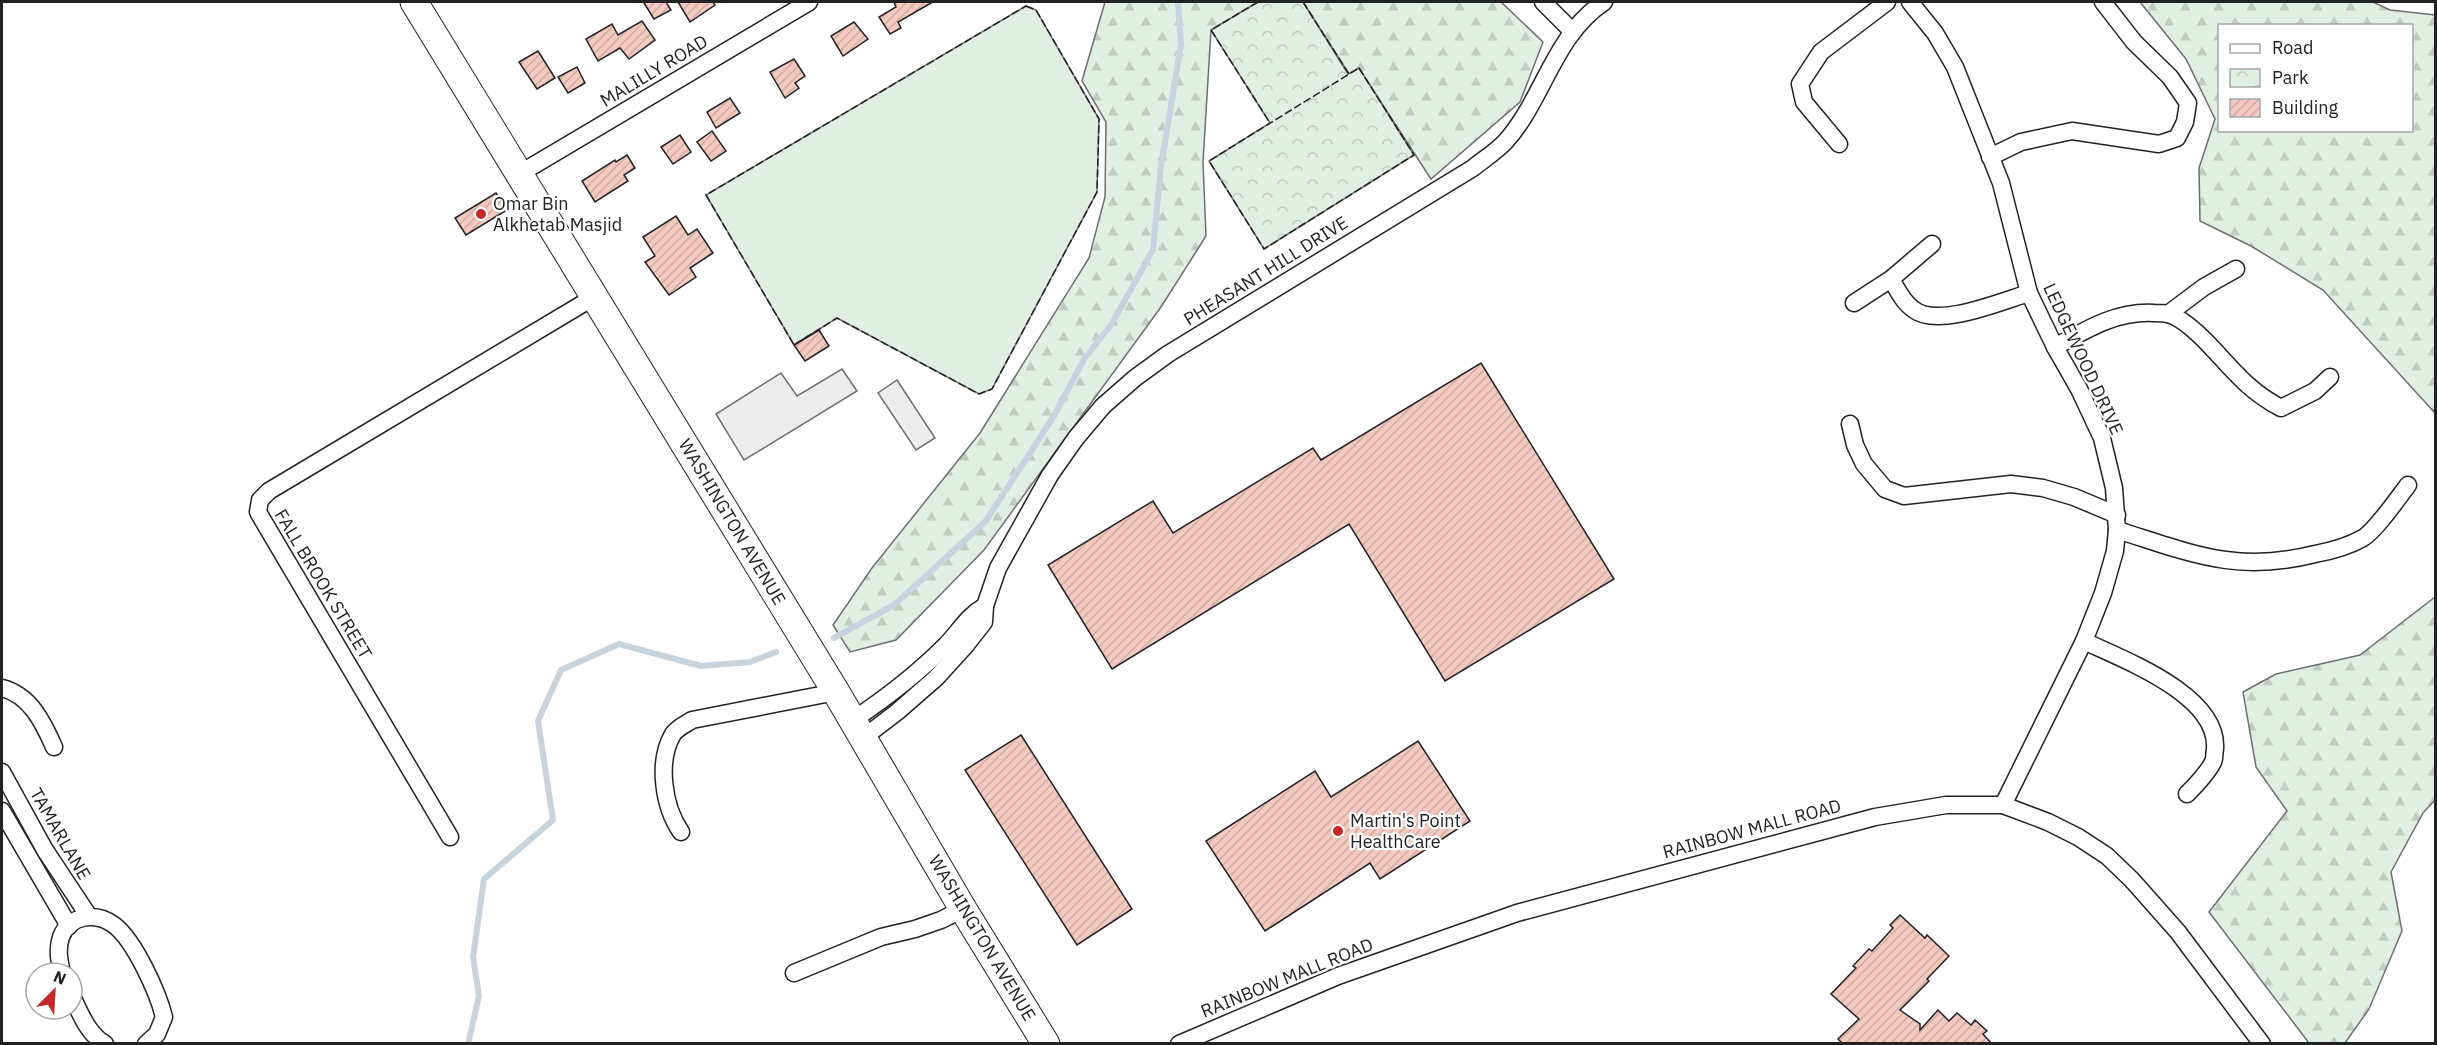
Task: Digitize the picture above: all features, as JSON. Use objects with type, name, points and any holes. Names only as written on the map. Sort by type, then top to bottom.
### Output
[{"type":"main road","name":"WASHINGTON AVENUE","points":[[414,2],[836,692],[963,909],[1046,1044]]},
{"type":"street","name":"MALILLY ROAD","points":[[519,174],[809,2]]},
{"type":"street","points":[[1543,2],[1572,32]]},
{"type":"street","name":"PHEASANT HILL DRIVE","points":[[858,729],[897,712],[952,662],[984,622],[985,606],[998,568],[1050,475],[1076,438],[1103,406],[1135,378],[1168,354],[1473,168],[1506,141],[1531,104],[1552,62],[1572,32],[1604,2]]},
{"type":"street","points":[[1839,144],[1804,102],[1800,84],[1821,52],[1887,2]]},
{"type":"street","name":"LEDGEWOOD DRIVE","points":[[1910,2],[1935,33],[1955,67],[2001,183],[2029,293],[2102,438],[2114,488],[2117,522],[2110,573],[2084,641],[2003,805]]},
{"type":"street","points":[[1990,157],[2020,142],[2072,132],[2159,144],[2177,138],[2185,122],[2188,104],[2170,77],[2134,42],[2103,2]]},
{"type":"street","points":[[1854,303],[1891,279],[1932,244]]},
{"type":"street","points":[[2168,314],[2204,287],[2236,269]]},
{"type":"street","points":[[1891,279],[1914,311],[1932,316],[1949,316],[2029,293]]},
{"type":"street","name":"FALL BROOK STREET","points":[[450,837],[258,512],[260,500],[269,491],[594,297]]},
{"type":"street","points":[[2055,347],[2104,321],[2122,315],[2140,312],[2168,314],[2201,336],[2236,376],[2259,397],[2281,408],[2315,391],[2330,377]]},
{"type":"street","points":[[1850,424],[1855,445],[1864,464],[1886,489],[1904,496],[2011,484],[2043,488],[2088,503],[2117,522],[2222,561],[2258,564],[2293,560],[2329,551],[2364,537],[2408,485]]},
{"type":"street","points":[[2084,641],[2157,677],[2200,708],[2209,720],[2216,739],[2214,760],[2200,781],[2187,794]]},
{"type":"street","points":[[2,688],[20,695],[30,705],[44,723],[54,747]]},
{"type":"street","points":[[681,832],[673,820],[665,786],[664,753],[674,731],[692,720],[836,692]]},
{"type":"street","name":"TAMARLANE","points":[[2,772],[45,850],[88,915]]},
{"type":"street","name":"RAINBOW MALL ROAD","points":[[1179,1044],[1358,968],[1495,920],[1570,897],[1910,809],[1946,805],[2003,805],[2048,822],[2078,837],[2115,864],[2178,933],[2262,1044]]},
{"type":"street","points":[[2,811],[69,926]]},
{"type":"street","points":[[794,973],[881,937],[932,923],[963,909]]},
{"type":"street","points":[[60,961],[58,953],[62,936],[69,926],[88,915],[101,917],[116,926],[126,939],[159,998],[164,1017],[157,1034],[146,1044]]},
{"type":"street","points":[[84,1021],[97,1039],[105,1044]]},
{"type":"green space","points":[[1105,2],[1258,2],[1211,30],[1203,162],[1206,236],[1161,307],[984,550],[896,640],[850,652],[833,625],[872,568],[980,433],[1089,258],[1105,197],[1106,122],[1082,81]]},
{"type":"green space","points":[[1258,2],[1303,2],[1348,74],[1359,68],[1414,155],[1264,249],[1209,161],[1270,123],[1211,30]]},
{"type":"green space","points":[[1303,2],[1501,2],[1543,42],[1520,102],[1431,179],[1359,68],[1349,74]]},
{"type":"green space","points":[[2140,2],[2373,2],[2390,10],[2435,15],[2435,413],[2323,290],[2251,246],[2200,221],[2199,168],[2215,119],[2186,59]]},
{"type":"green space","points":[[1026,6],[1036,10],[1099,119],[1097,192],[992,389],[979,394],[837,318],[794,345],[706,195]]},
{"type":"green space","points":[[2435,597],[2435,800],[2423,813],[2391,872],[2402,931],[2369,1009],[2345,1043],[2309,1043],[2209,912],[2287,811],[2256,767],[2243,692],[2276,674],[2360,655]]},
{"type":"shaded area","points":[[842,369],[857,391],[744,460],[716,414],[781,373],[797,396]]},
{"type":"shaded area","points":[[897,380],[935,438],[916,450],[878,393]]},
{"type":"building","points":[[666,2],[671,10],[654,19],[644,3]]},
{"type":"building","points":[[678,2],[713,2],[715,5],[690,22]]},
{"type":"building","points":[[894,2],[931,3],[898,22],[901,28],[890,34],[879,17],[896,7]]},
{"type":"building","points":[[642,21],[655,40],[629,59],[620,48],[598,61],[586,39],[612,24],[618,35]]},
{"type":"building","points":[[854,22],[868,39],[843,56],[831,36]]},
{"type":"building","points":[[538,51],[555,78],[537,89],[519,62]]},
{"type":"building","points":[[794,59],[805,76],[795,83],[799,88],[785,98],[770,72]]},
{"type":"building","points":[[577,67],[585,83],[568,93],[558,77]]},
{"type":"building","points":[[730,98],[740,113],[716,128],[707,112]]},
{"type":"building","points":[[712,131],[726,151],[711,161],[697,142]]},
{"type":"building","points":[[680,135],[691,152],[673,164],[661,147]]},
{"type":"building","points":[[627,155],[635,168],[624,175],[628,181],[595,202],[582,181]]},
{"type":"building","name":"Omar Bin Alkhetab Masjid","points":[[496,193],[507,210],[466,235],[455,218]]},
{"type":"building","points":[[676,216],[688,235],[697,229],[713,253],[690,268],[696,277],[669,295],[645,262],[655,256],[643,237]]},
{"type":"building","points":[[819,330],[829,346],[805,361],[794,345]]},
{"type":"building","points":[[1481,363],[1614,579],[1445,681],[1349,524],[1112,669],[1048,565],[1153,501],[1173,533],[1313,448],[1321,460]]},
{"type":"building","points":[[1021,735],[1132,909],[1077,945],[965,770]]},
{"type":"building","name":"Martin's Point HealthCare","points":[[1418,741],[1470,821],[1380,879],[1370,863],[1265,931],[1206,841],[1315,771],[1331,797]]},
{"type":"building","points":[[1900,915],[1925,938],[1927,935],[1949,956],[1927,979],[1929,981],[1900,1010],[1920,1024],[1920,1030],[1938,1010],[1949,1021],[1957,1013],[1971,1025],[1975,1020],[1987,1031],[1983,1034],[1992,1044],[1839,1044],[1841,1042],[1838,1039],[1859,1019],[1831,994],[1856,968],[1853,966],[1869,949],[1872,951],[1893,928],[1890,925]]},
{"type":"waterway","points":[[834,638],[894,605],[985,522],[1054,416],[1084,359],[1111,325],[1153,250],[1161,166],[1181,45],[1178,2]]},
{"type":"waterway","points":[[468,1044],[479,996],[473,957],[484,879],[553,820],[538,721],[561,670],[619,644],[701,666],[750,662],[776,652]]},
{"type":"fence","points":[[1258,2],[1211,30],[1270,123]]},
{"type":"fence","points":[[1303,2],[1349,74]]},
{"type":"fence","points":[[1026,6],[1036,10],[1099,119],[1097,192],[992,389],[979,394],[837,318],[794,345],[706,195],[1026,6]]},
{"type":"fence","points":[[1359,68],[1414,155],[1264,249],[1209,161],[1359,68]]},
{"type":"place","name":"Omar Bin Alkhetab Masjid","points":[[481,214]]},
{"type":"place","name":"Martin's Point HealthCare","points":[[1338,831]]}]
